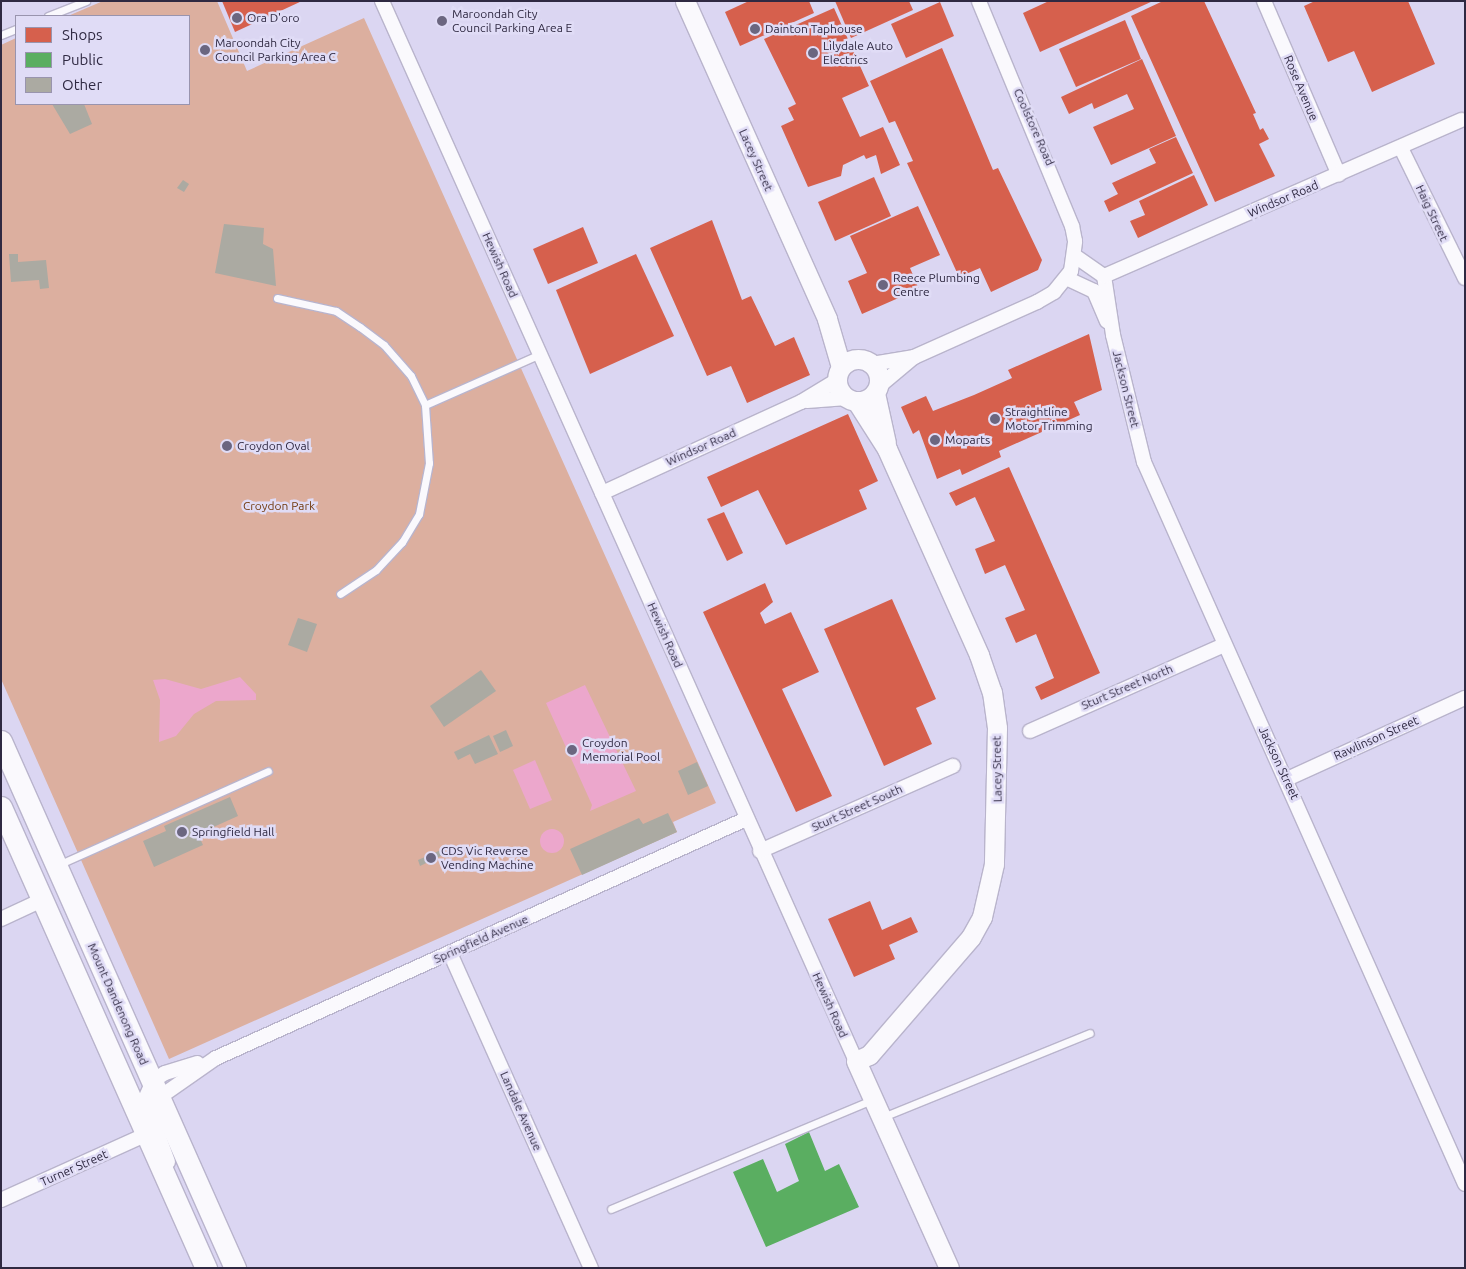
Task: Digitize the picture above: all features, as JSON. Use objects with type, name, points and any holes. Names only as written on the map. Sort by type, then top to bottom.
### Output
[{"type":"main road","name":"Mount Dandenong Road","points":[[1,740],[235,1268]]},
{"type":"main road","points":[[1,807],[206,1268]]},
{"type":"main road","points":[[42,900],[67,888]]},
{"type":"street","name":"Hewish Road","points":[[382,1],[760,851],[949,1268]]},
{"type":"street","name":"Lacey Street","points":[[684,1],[827,319],[839,373],[852,400],[887,449],[992,692],[998,773],[996,840],[991,890],[970,936],[869,1054],[856,1061]]},
{"type":"street","name":"Coolstore Road","points":[[979,1],[1053,170],[1072,226],[1074,256]]},
{"type":"street","name":"Rose Avenue","points":[[1264,1],[1339,176]]},
{"type":"street","name":"Windsor Road","points":[[1104,276],[1339,176],[1461,120]]},
{"type":"street","name":"Haig Street","points":[[1401,148],[1465,278]]},
{"type":"street","points":[[852,400],[877,390],[914,357],[1037,302],[1066,278],[1074,256],[1104,276],[1113,335]]},
{"type":"street","points":[[1066,278],[1094,291],[1113,335]]},
{"type":"street","name":"Lacey Street","points":[[827,319],[878,375],[877,390],[887,449]]},
{"type":"street","name":"Jackson Street","points":[[1113,335],[1144,462],[1224,645],[1287,778],[1465,1184]]},
{"type":"street","points":[[839,373],[866,362],[914,357]]},
{"type":"street","name":"Windsor Road","points":[[602,493],[801,402],[839,373]]},
{"type":"street","name":"Windsor Road","points":[[801,402],[852,400]]},
{"type":"street","name":"Sturt Street North","points":[[1030,731],[1224,645]]},
{"type":"street","name":"Rawlinson Street","points":[[1287,778],[1465,698]]},
{"type":"street","name":"Sturt Street South","points":[[760,851],[953,766]]},
{"type":"street","name":"Springfield Avenue","points":[[156,1089],[165,1072],[216,1058],[746,819]]},
{"type":"street","points":[[1,919],[42,900]]},
{"type":"street","name":"Landale Avenue","points":[[450,953],[591,1268]]},
{"type":"street","points":[[156,1089],[145,1099],[184,1219]]},
{"type":"street","name":"Turner Street","points":[[1,1200],[147,1134]]},
{"type":"lane","points":[[51,15],[86,1]]},
{"type":"lane","points":[[1,35],[15,29]]},
{"type":"lane","points":[[277,298],[336,311],[360,327],[384,345],[410,376],[425,405],[429,463],[419,514],[402,542],[376,570],[340,594]]},
{"type":"lane","points":[[425,405],[540,354]]},
{"type":"lane","points":[[57,865],[268,771]]},
{"type":"lane","points":[[881,1118],[1090,1033]]},
{"type":"lane","points":[[611,1209],[873,1100]]},
{"type":"green space","name":"Croydon Park","points":[[103,1],[217,1],[247,71],[364,18],[716,803],[673,822],[677,832],[169,1059],[1,679],[1,45],[15,38],[15,105],[190,105],[190,15],[70,15]]},
{"type":"shaded area","points":[[240,677],[256,694],[256,700],[216,701],[194,714],[176,736],[159,742],[160,700],[153,680],[165,679],[201,689]]},
{"type":"shaded area","points":[[585,685],[636,791],[590,811],[592,805],[546,703]]},
{"type":"shaded area","points":[[535,760],[552,800],[530,809],[513,770]]},
{"type":"shaded area","points":[[552,829],[560,833],[564,841],[560,849],[552,853],[544,849],[540,841],[544,833]]},
{"type":"building: Shops","points":[[222,1],[302,1],[235,32]]},
{"type":"building: Shops","name":"Dainton Taphouse","points":[[749,1],[809,1],[814,13],[740,46],[725,12]]},
{"type":"building: Shops","points":[[835,1],[909,1],[913,10],[851,38]]},
{"type":"building: Shops","points":[[1049,1],[1153,1],[1040,52],[1023,13]]},
{"type":"building: Shops","points":[[1163,1],[1204,1],[1256,113],[1253,114],[1260,130],[1263,128],[1269,139],[1259,144],[1275,176],[1215,202],[1131,16]]},
{"type":"building: Shops","points":[[1315,1],[1408,1],[1435,64],[1372,92],[1354,51],[1328,62],[1304,6]]},
{"type":"building: Shops","points":[[940,2],[954,36],[906,58],[891,24]]},
{"type":"building: Shops","points":[[834,8],[869,86],[842,98],[860,137],[883,127],[900,165],[881,174],[876,155],[866,159],[864,155],[843,165],[841,176],[808,187],[781,126],[794,120],[788,108],[796,104],[764,39]]},
{"type":"building: Shops","points":[[1125,20],[1141,59],[1076,87],[1059,49]]},
{"type":"building: Shops","points":[[942,48],[993,170],[998,168],[1042,260],[1038,270],[991,292],[980,268],[959,277],[907,163],[913,161],[895,121],[889,123],[870,81]]},
{"type":"building: Shops","points":[[1142,59],[1176,136],[1111,165],[1093,127],[1134,109],[1127,94],[1094,109],[1092,103],[1069,114],[1061,97]]},
{"type":"building: Shops","points":[[1176,137],[1193,173],[1109,212],[1104,201],[1118,194],[1112,183],[1156,163],[1149,149]]},
{"type":"building: Shops","points":[[1194,175],[1208,205],[1138,238],[1130,221],[1145,215],[1139,201]]},
{"type":"building: Shops","points":[[874,177],[891,216],[835,241],[818,202]]},
{"type":"building: Shops","points":[[918,206],[940,255],[910,268],[919,289],[862,314],[848,281],[867,273],[850,236]]},
{"type":"building: Shops","points":[[712,220],[742,300],[751,296],[775,346],[794,337],[810,375],[747,403],[731,366],[707,376],[650,248]]},
{"type":"building: Shops","points":[[583,227],[598,263],[548,284],[533,249]]},
{"type":"building: Shops","points":[[636,254],[674,336],[590,374],[556,290]]},
{"type":"building: Shops","points":[[1089,334],[1102,390],[1074,402],[1080,415],[999,451],[1001,457],[962,475],[960,469],[937,479],[919,430],[913,434],[901,407],[926,396],[933,411],[1012,378],[1008,370]]},
{"type":"building: Shops","points":[[848,414],[878,481],[859,490],[867,509],[786,545],[758,490],[721,507],[707,477]]},
{"type":"building: Shops","points":[[1009,467],[1100,673],[1041,700],[1035,687],[1054,678],[1036,634],[1016,643],[1005,618],[1025,610],[1005,565],[985,574],[975,549],[995,541],[975,497],[956,506],[949,493]]},
{"type":"building: Shops","points":[[724,512],[743,553],[727,561],[707,519]]},
{"type":"building: Shops","points":[[765,583],[773,602],[760,613],[765,624],[791,612],[819,672],[782,689],[832,796],[796,812],[703,612]]},
{"type":"building: Shops","points":[[892,599],[936,699],[916,708],[932,744],[884,766],[824,629]]},
{"type":"building: Shops","points":[[870,901],[882,930],[911,917],[918,932],[889,945],[895,959],[854,977],[828,919]]},
{"type":"building: Public","points":[[809,1132],[825,1171],[839,1164],[859,1207],[766,1247],[733,1172],[763,1159],[777,1192],[799,1181],[785,1144]]},
{"type":"building: Other","points":[[53,105],[84,105],[92,124],[70,134]]},
{"type":"building: Other","points":[[183,180],[189,184],[184,192],[177,188]]},
{"type":"building: Other","points":[[224,224],[264,228],[263,244],[273,249],[276,286],[215,273]]},
{"type":"building: Other","points":[[9,254],[18,254],[18,262],[46,260],[49,288],[40,289],[39,280],[11,282]]},
{"type":"building: Other","points":[[298,618],[317,624],[307,652],[288,645]]},
{"type":"building: Other","points":[[481,670],[496,691],[444,727],[430,706]]},
{"type":"building: Other","points":[[506,730],[513,746],[500,752],[493,736]]},
{"type":"building: Other","points":[[489,735],[498,754],[475,764],[470,754],[458,760],[454,752]]},
{"type":"building: Other","points":[[697,762],[708,786],[688,795],[678,771]]},
{"type":"building: Other","name":"Springfield Hall","points":[[230,797],[238,816],[198,834],[203,845],[154,867],[143,841],[166,831],[164,826]]},
{"type":"building: Other","points":[[668,813],[677,832],[582,875],[570,849],[639,818],[643,824]]},
{"type":"building: Other","name":"CDS Vic Reverse Vending Machine","points":[[441,850],[443,855],[420,866],[418,860]]},
{"type":"place","name":"Ora D'oro","points":[[237,18]]},
{"type":"place","name":"Maroondah City Council Parking Area E","points":[[442,21]]},
{"type":"place","name":"Dainton Taphouse","points":[[755,29]]},
{"type":"place","name":"Maroondah City Council Parking Area C","points":[[205,50]]},
{"type":"place","name":"Lilydale Auto Electrics","points":[[813,53]]},
{"type":"place","name":"Reece Plumbing Centre","points":[[883,285]]},
{"type":"place","name":"Straightline Motor Trimming","points":[[995,419]]},
{"type":"place","name":"Moparts","points":[[935,440]]},
{"type":"place","name":"Croydon Oval","points":[[227,446]]},
{"type":"place","name":"Croydon Memorial Pool","points":[[572,750]]},
{"type":"place","name":"Springfield Hall","points":[[182,832]]},
{"type":"place","name":"CDS Vic Reverse Vending Machine","points":[[431,858]]}]
